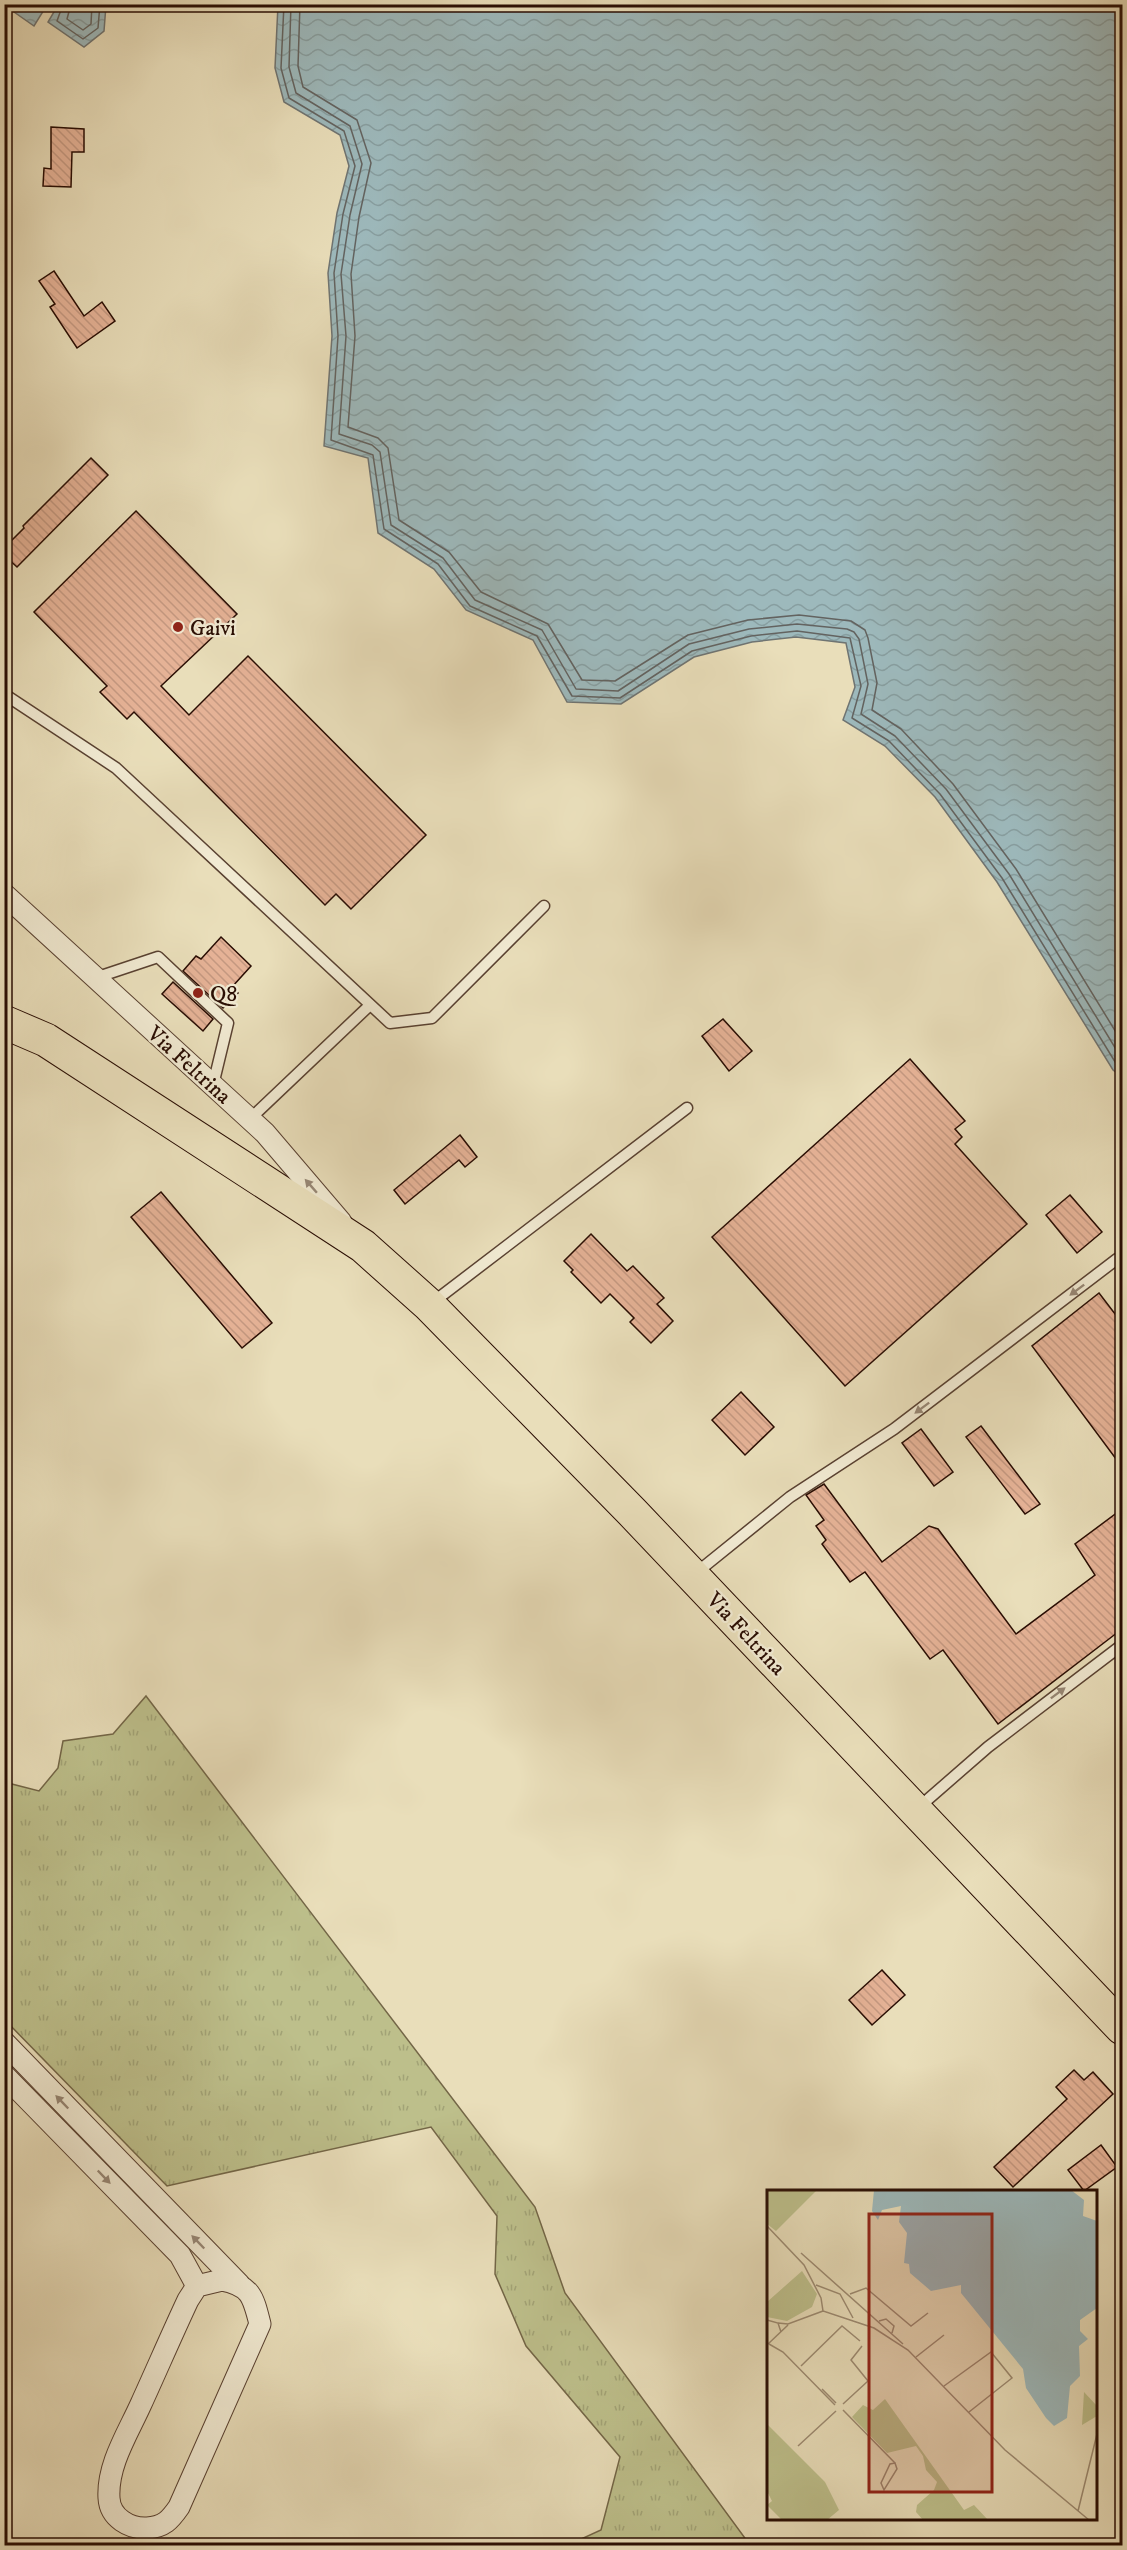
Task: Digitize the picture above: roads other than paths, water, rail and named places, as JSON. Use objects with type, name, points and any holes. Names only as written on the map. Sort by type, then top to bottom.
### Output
[{"type":"main road","name":"Via Feltrina","points":[[4,1022],[46,1040],[363,1246],[429,1305],[693,1576],[1122,2028]]},
{"type":"street","name":"Via Feltrina","points":[[4,894],[265,1133],[363,1246]]},
{"type":"street","points":[[4,2042],[239,2284],[248,2290],[256,2306],[260,2324],[255,2338],[180,2507],[168,2523],[154,2528],[135,2529],[119,2518],[111,2506],[109,2481],[113,2467],[188,2300],[197,2286],[222,2280],[239,2284]]},
{"type":"street","points":[[4,2075],[180,2255],[197,2286]]},
{"type":"lane","points":[[4,694],[116,768],[390,1023],[432,1018],[544,906]]},
{"type":"lane","points":[[96,978],[158,957],[228,1023],[213,1086]]},
{"type":"lane","points":[[250,1119],[370,1005]]},
{"type":"lane","points":[[429,1305],[687,1108]]},
{"type":"lane","points":[[693,1576],[790,1497],[894,1429],[1117,1259],[1122,1266]]},
{"type":"lane","points":[[915,1811],[952,1776],[1011,1728],[1122,1645]]},
{"type":"water","points":[[9,5],[47,5],[34,26],[14,12]]},
{"type":"water","points":[[58,5],[106,5],[104,31],[84,47],[48,22]]},
{"type":"water","points":[[278,5],[1122,5],[1122,1077],[1113,1070],[997,882],[935,797],[885,746],[843,720],[855,687],[846,643],[796,637],[752,642],[694,657],[621,704],[567,702],[533,640],[466,610],[434,569],[378,533],[368,458],[324,446],[332,336],[328,273],[337,213],[349,166],[340,135],[284,102],[275,68]]},
{"type":"place","name":"Gaivi","points":[[178,627]]},
{"type":"place","name":"Q8","points":[[198,993]]}]
